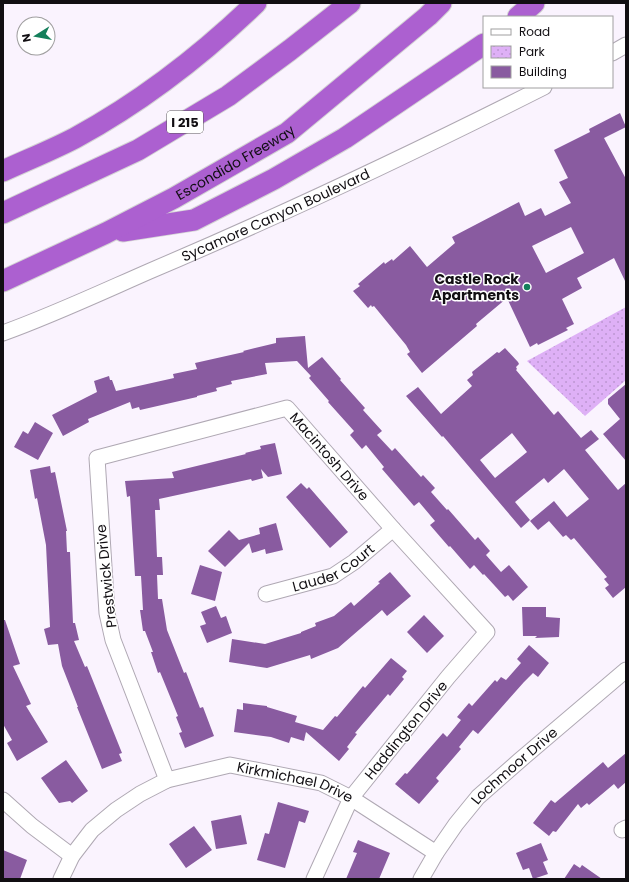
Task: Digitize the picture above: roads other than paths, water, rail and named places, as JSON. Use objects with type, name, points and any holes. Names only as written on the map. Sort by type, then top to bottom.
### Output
[{"type":"highway","points":[[3,171],[74,138],[118,113],[158,86],[198,54],[256,3]]},
{"type":"highway","name":"I 215","points":[[3,213],[138,150],[228,96],[350,3]]},
{"type":"highway","name":"Escondido Freeway","points":[[3,281],[106,233],[174,198],[288,133],[422,21],[441,3]]},
{"type":"highway","points":[[519,16],[534,3]]},
{"type":"highway","points":[[106,233],[194,220],[274,179],[345,138],[483,45]]},
{"type":"street","points":[[613,52],[626,46]]},
{"type":"street","name":"Sycamore Canyon Boulevard","points":[[3,333],[175,261],[314,199],[473,123],[542,88]]},
{"type":"street","name":"Macintosh Drive","points":[[98,458],[287,408],[393,529],[487,632]]},
{"type":"street","name":"Prestwick Drive","points":[[98,458],[108,613],[113,640],[167,780]]},
{"type":"street","name":"Lauder Court","points":[[266,594],[333,576],[354,562],[393,529]]},
{"type":"street","name":"Haddington Drive","points":[[314,879],[351,798],[448,677],[487,632]]},
{"type":"street","name":"Lochmoor Drive","points":[[422,879],[436,853],[456,824],[478,797],[626,670]]},
{"type":"street","name":"Kirkmichael Drive","points":[[61,879],[72,856],[92,830],[116,810],[140,794],[167,780],[230,765],[321,783],[351,798],[436,853]]},
{"type":"street","points":[[3,800],[32,826],[72,856]]},
{"type":"place","name":"Castle Rock Apartments","points":[[527,287]]}]
